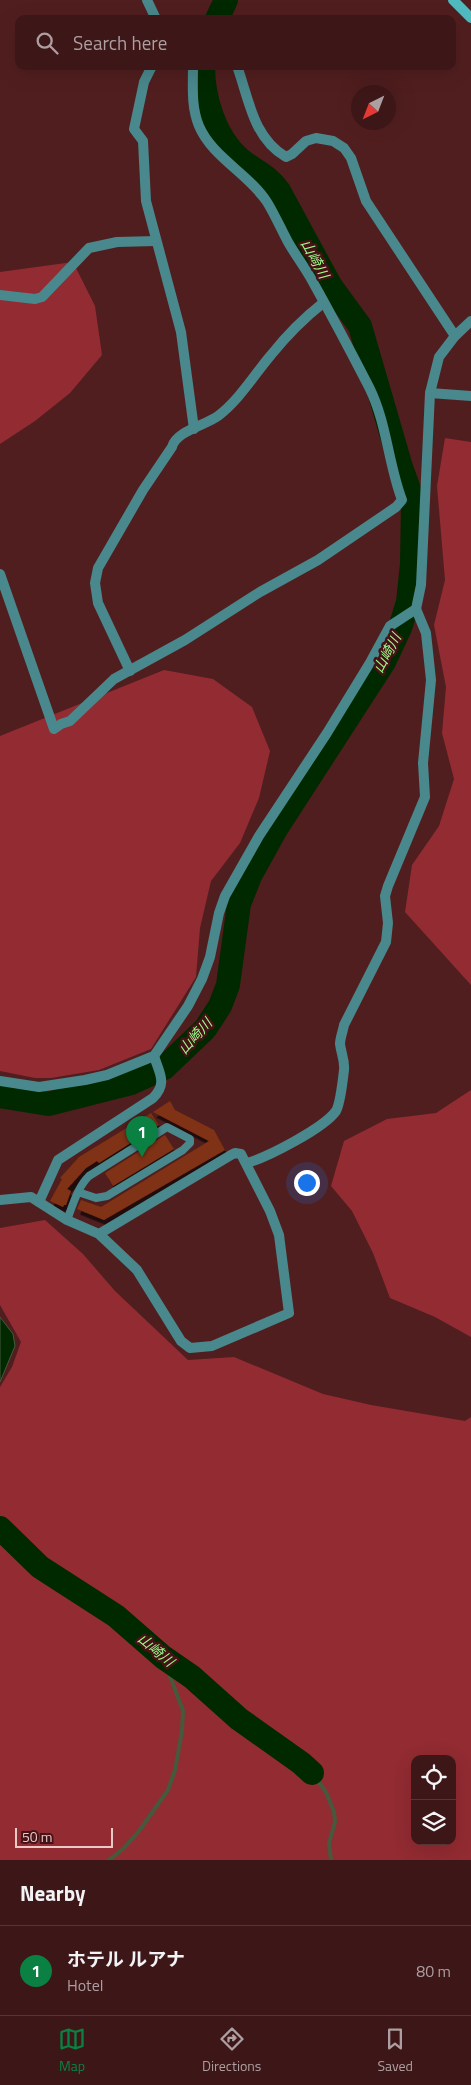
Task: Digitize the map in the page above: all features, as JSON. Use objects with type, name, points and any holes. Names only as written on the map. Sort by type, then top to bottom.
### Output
[{"type":"main road","points":[[453,0],[471,18]]},
{"type":"street","points":[[147,0],[154,15]]},
{"type":"street","points":[[150,70],[144,82],[134,129],[143,141],[146,201],[181,332],[194,429]]},
{"type":"street","points":[[0,574],[54,729],[70,720],[114,679],[185,640],[260,592],[318,560],[396,507],[402,500],[389,447],[371,390],[333,317],[323,303],[314,283],[266,201],[212,146],[199,127],[193,107],[193,70]]},
{"type":"street","points":[[238,70],[258,128],[273,150],[286,157],[306,141],[316,138],[333,141],[348,153],[366,201],[455,336]]},
{"type":"street","points":[[0,295],[35,299],[42,297],[89,248],[117,242],[156,241]]},
{"type":"street","points":[[130,670],[98,603],[95,583],[98,568],[143,490],[172,447],[173,441],[184,433],[217,417],[231,404],[303,319],[323,303]]},
{"type":"street","points":[[247,1163],[262,1159],[286,1147],[327,1120],[336,1110],[344,1069],[344,1057],[340,1044],[341,1035],[344,1025],[386,942],[387,891],[425,797],[423,763],[430,704],[430,664],[426,633],[415,611],[421,585],[430,394],[438,357],[455,336],[471,321]]},
{"type":"street","points":[[430,394],[471,396]]},
{"type":"street","points":[[0,1081],[40,1087],[85,1080],[155,1060],[202,980],[210,957],[219,913],[233,881],[259,836],[327,733],[371,662],[390,626],[415,611]]},
{"type":"street","points":[[39,1202],[58,1160],[153,1098],[160,1091],[162,1084],[155,1060]]},
{"type":"street","points":[[0,1200],[31,1197],[67,1220],[99,1234],[137,1270],[181,1341],[190,1348],[212,1346],[289,1313],[279,1235],[270,1211],[242,1154],[235,1153],[231,1155],[99,1234]]},
{"type":"lane","points":[[67,1220],[78,1192],[88,1176],[167,1127],[190,1138],[190,1143],[183,1150],[107,1196],[96,1198],[78,1192]]},
{"type":"shaded area","points":[[73,262],[95,306],[102,355],[70,393],[35,421],[0,444],[0,272]]},
{"type":"shaded area","points":[[445,438],[471,442],[471,985],[405,912],[412,865],[439,826],[454,779],[442,733],[446,687],[434,625],[445,580],[437,486]]},
{"type":"shaded area","points":[[164,670],[213,679],[252,707],[270,751],[259,798],[240,843],[211,881],[200,928],[196,977],[151,1049],[99,1070],[51,1078],[35,1078],[0,1071],[0,736]]},
{"type":"shaded area","points":[[471,1090],[471,1337],[435,1317],[390,1298],[373,1253],[352,1211],[331,1186],[344,1141],[387,1119],[436,1113]]},
{"type":"shaded area","points":[[45,1220],[83,1254],[115,1291],[188,1360],[234,1357],[323,1394],[371,1405],[465,1421],[471,1417],[471,1860],[0,1860],[0,1387],[12,1367],[21,1342],[0,1305],[0,1228]]},
{"type":"shaded area","points":[[0,1317],[13,1334],[15,1346],[0,1382]]},
{"type":"building","points":[[170,1101],[175,1110],[214,1130],[225,1150],[104,1220],[77,1209],[81,1200],[101,1207],[209,1141],[153,1112]]},
{"type":"building","points":[[151,1113],[159,1125],[99,1163],[97,1161],[86,1168],[67,1189],[71,1191],[66,1205],[63,1207],[50,1201],[62,1179],[60,1178],[79,1157]]},
{"type":"building","points":[[165,1135],[174,1149],[113,1186],[105,1173]]},
{"type":"waterway","name":"山崎川","points":[[219,15],[226,0]]},
{"type":"waterway","name":"山崎川","points":[[0,1096],[48,1104],[131,1083],[164,1068],[205,1029],[220,1006],[228,985],[239,904],[250,876],[276,829],[384,662],[400,628],[408,602],[412,564],[413,500],[401,467],[360,326],[330,285],[279,191],[265,177],[240,159],[231,150],[217,129],[208,104],[203,70]]},
{"type":"waterway","name":"山崎川","points":[[0,1528],[40,1567],[116,1616],[163,1657],[192,1677],[239,1719],[312,1773]]},
{"type":"waterway","points":[[109,1860],[123,1849],[139,1831],[168,1790],[175,1770],[182,1731],[183,1711],[163,1657]]},
{"type":"waterway","points":[[312,1773],[326,1792],[334,1812],[335,1822],[329,1843],[331,1860]]},
{"type":"place","name":"ホテル ルアナ","points":[[142,1157]]}]
